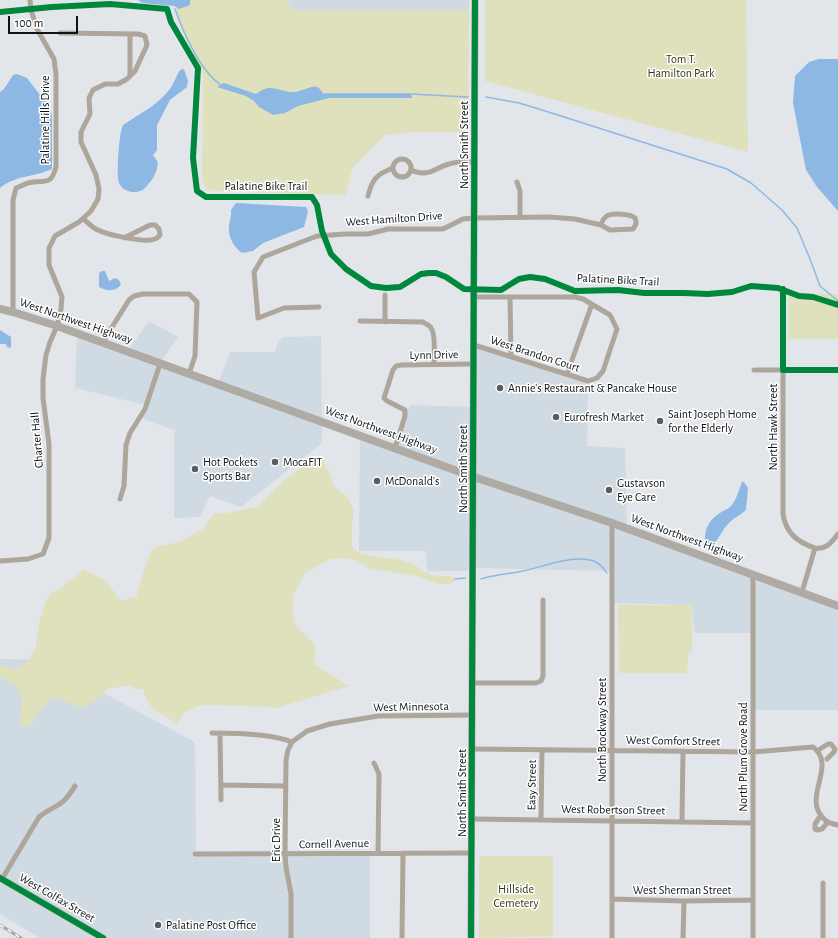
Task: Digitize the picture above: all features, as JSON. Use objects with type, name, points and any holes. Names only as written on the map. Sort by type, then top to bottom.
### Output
[{"type":"main road","name":"West Northwest Highway","points":[[0,309],[57,326],[395,448],[612,523],[838,606]]},
{"type":"street","name":"Palatine Hills Drive","points":[[13,312],[13,200],[16,188],[28,183],[48,181],[54,176],[56,167],[56,74],[54,59],[37,29],[31,10],[30,0]]},
{"type":"street","name":"North Smith Street","points":[[471,938],[473,819],[475,0]]},
{"type":"street","points":[[60,33],[130,34],[144,36],[147,45],[135,71],[130,76]]},
{"type":"street","points":[[130,34],[130,76]]},
{"type":"street","name":"Charter Hall","points":[[0,561],[28,559],[43,554],[49,538],[49,444],[43,398],[43,379],[46,355],[57,326],[62,297],[49,265],[49,248],[55,236],[83,219],[98,199],[99,189],[96,175],[81,142],[81,132],[90,114],[89,98],[93,90],[105,84],[118,84],[130,76]]},
{"type":"street","points":[[402,159],[408,161],[410,163],[411,170],[406,176],[395,174],[393,168],[394,163],[402,159]]},
{"type":"street","points":[[411,170],[425,174],[455,162],[475,162]]},
{"type":"street","points":[[368,196],[370,185],[376,177],[384,171],[393,168]]},
{"type":"street","points":[[517,182],[520,191],[520,217]]},
{"type":"street","name":"West Hamilton Drive","points":[[319,307],[284,308],[258,318],[254,272],[263,257],[317,236],[368,234],[388,229],[443,230],[463,219],[549,217],[600,225],[610,230],[633,229],[636,226],[636,222],[635,218],[629,215],[609,215],[600,225]]},
{"type":"street","points":[[83,219],[98,230],[124,238],[132,240],[153,240],[160,234],[159,229],[155,225],[150,225],[124,238]]},
{"type":"street","name":"North Hawk Street","points":[[783,289],[784,520],[791,535],[804,544],[815,548]]},
{"type":"street","points":[[102,343],[129,300],[134,296],[143,294],[190,294],[197,302],[195,356],[189,374]]},
{"type":"street","points":[[385,295],[385,322]]},
{"type":"street","name":"West Brandon Court","points":[[474,297],[575,297],[583,299],[610,315],[617,329],[602,371],[597,378],[588,381],[474,345]]},
{"type":"street","points":[[510,297],[512,356]]},
{"type":"street","points":[[567,374],[592,304]]},
{"type":"street","points":[[360,322],[423,322],[432,328],[434,335],[434,364]]},
{"type":"street","points":[[120,499],[124,486],[126,445],[130,433],[145,409],[160,364]]},
{"type":"street","name":"Lynn Drive","points":[[395,448],[405,416],[405,410],[384,398],[393,370],[396,366],[474,364]]},
{"type":"street","points":[[754,370],[838,370]]},
{"type":"street","name":"North Brockway Street","points":[[612,523],[612,938]]},
{"type":"street","points":[[802,592],[815,548],[826,546],[838,534]]},
{"type":"street","name":"North Plum Grove Road","points":[[752,938],[753,575]]},
{"type":"street","points":[[473,684],[536,683],[541,681],[543,676],[543,600]]},
{"type":"street","name":"West Minnesota","points":[[292,742],[307,731],[330,724],[378,716],[473,715]]},
{"type":"street","points":[[212,733],[284,738],[292,742]]},
{"type":"street","points":[[220,733],[221,800]]},
{"type":"street","name":"Eric Drive","points":[[291,938],[291,894],[285,854],[286,760],[288,750],[292,742]]},
{"type":"street","name":"West Comfort Street","points":[[473,749],[753,752],[813,746],[820,750],[828,744],[831,744],[834,747],[834,752],[827,758]]},
{"type":"street","name":"Easy Street","points":[[541,820],[542,750]]},
{"type":"street","points":[[820,750],[827,758],[830,765]]},
{"type":"street","points":[[682,821],[683,751]]},
{"type":"street","points":[[374,763],[379,774],[378,853]]},
{"type":"street","points":[[826,781],[818,804],[821,815],[828,822],[838,825]]},
{"type":"street","points":[[221,785],[286,786]]},
{"type":"street","points":[[1,878],[39,817],[48,810],[62,803],[75,786]]},
{"type":"street","points":[[821,815],[814,824],[815,829],[822,829],[828,822]]},
{"type":"street","name":"West Robertson Street","points":[[473,819],[753,823]]},
{"type":"street","points":[[402,938],[403,853]]},
{"type":"street","name":"Cornell Avenue","points":[[195,854],[472,853]]},
{"type":"street","name":"West Colfax Street","points":[[1,878],[103,938]]},
{"type":"street","points":[[823,883],[823,938]]},
{"type":"street","name":"West Sherman Street","points":[[612,899],[684,901],[753,900]]},
{"type":"street","points":[[683,938],[684,901]]},
{"type":"shaded area","points":[[286,0],[469,0],[469,10],[292,10]]},
{"type":"shaded area","points":[[149,321],[178,337],[160,363],[218,384],[230,352],[275,352],[278,342],[284,337],[321,336],[322,443],[241,507],[210,496],[200,517],[174,518],[175,430],[140,418],[146,405],[75,388],[77,334],[127,352]]},
{"type":"shaded area","points":[[474,345],[588,381],[587,446],[625,448],[627,528],[838,606],[838,710],[753,710],[753,633],[694,633],[692,605],[612,603],[612,571],[474,568],[465,571],[427,571],[426,551],[359,551],[360,435],[395,448],[410,405],[474,407]]},
{"type":"shaded area","points":[[0,659],[42,660],[195,742],[196,854],[370,853],[370,938],[40,938],[0,914]]},
{"type":"green space","points":[[188,0],[286,0],[292,10],[469,10],[468,132],[414,132],[385,135],[352,169],[346,195],[220,191],[207,189],[202,181],[203,75],[180,24],[175,9]]},
{"type":"green space","name":"Tom T. Hamilton Park","points":[[485,0],[746,0],[748,152],[485,81]]},
{"type":"green space","points":[[789,294],[838,294],[838,339],[788,339]]},
{"type":"green space","points":[[312,460],[323,460],[334,486],[349,499],[354,511],[352,524],[352,544],[355,551],[362,554],[396,559],[413,564],[428,574],[434,576],[453,577],[455,579],[454,582],[450,584],[440,584],[416,576],[368,568],[356,560],[345,558],[331,559],[305,573],[294,593],[292,609],[296,626],[316,646],[314,664],[349,686],[276,708],[201,705],[184,712],[177,725],[166,716],[154,710],[146,699],[143,689],[134,689],[131,685],[108,689],[95,701],[83,708],[52,697],[37,714],[31,726],[21,727],[20,716],[23,698],[15,685],[0,677],[0,665],[15,669],[28,662],[36,646],[39,624],[45,603],[51,593],[58,590],[84,569],[106,581],[121,601],[136,597],[148,558],[153,548],[179,542],[203,529],[214,513],[227,513],[257,507],[284,480]]},
{"type":"green space","points":[[618,605],[692,605],[692,652],[688,653],[687,673],[619,673]]},
{"type":"green space","name":"Hillside Cemetery","points":[[479,856],[553,856],[553,936],[479,938]]},
{"type":"water","points":[[138,0],[190,0],[190,5],[179,9],[174,6],[142,3]]},
{"type":"water","points":[[819,59],[838,59],[838,211],[817,187],[806,170],[793,103],[795,76],[809,62]]},
{"type":"water","points":[[184,69],[188,81],[187,87],[170,100],[157,125],[157,150],[153,155],[158,162],[156,173],[152,180],[141,191],[130,192],[123,189],[118,179],[118,163],[119,145],[123,125],[148,109],[165,95],[171,88],[180,70]]},
{"type":"water","points":[[17,74],[27,78],[49,106],[52,115],[52,169],[13,180],[0,188],[0,92],[4,89],[13,75]]},
{"type":"water","points":[[224,83],[256,94],[266,88],[296,92],[310,87],[315,87],[319,88],[324,94],[411,94],[412,98],[329,98],[298,106],[285,113],[273,115],[259,107],[254,101],[246,96],[217,87]]},
{"type":"water","points":[[236,203],[306,207],[308,211],[304,227],[263,243],[253,251],[242,253],[233,244],[229,232],[231,210]]},
{"type":"water","points":[[105,271],[109,281],[115,278],[119,280],[121,285],[116,289],[110,290],[99,287],[99,273]]},
{"type":"water","points":[[0,330],[11,337],[11,348],[7,347],[6,344],[0,344]]},
{"type":"water","points":[[742,482],[744,482],[748,488],[746,510],[728,524],[713,545],[705,542],[707,528],[711,520],[734,503]]},
{"type":"waterway","points":[[175,9],[199,61],[213,79],[221,85]]},
{"type":"waterway","points":[[324,94],[411,94],[468,97]]},
{"type":"waterway","points":[[486,97],[519,103],[727,169],[751,183],[782,210],[797,228],[820,286],[838,301]]},
{"type":"waterway","points":[[481,579],[576,559],[594,561],[607,573]]},
{"type":"waterway","points":[[455,579],[465,578]]},
{"type":"railway","points":[[0,925],[21,938]]},
{"type":"cycle path","points":[[471,938],[475,0]]},
{"type":"cycle path","name":"Palatine Bike Trail","points":[[0,12],[52,7],[110,4],[167,9],[171,22],[198,68],[193,158],[197,191],[206,197],[312,197],[317,205],[322,231],[331,254],[346,269],[371,286],[386,288],[400,287],[421,274],[436,273],[446,277],[464,289],[501,290],[519,279],[530,277],[545,279],[575,291],[618,290],[644,293],[708,294],[732,292],[751,286],[778,288],[799,296],[813,297],[838,305]]},
{"type":"cycle path","points":[[783,289],[783,370],[838,370]]},
{"type":"cycle path","points":[[0,878],[103,938]]},
{"type":"place","name":"Annie's Restaurant & Pancake House","points":[[500,388]]},
{"type":"place","name":"Eurofresh Market","points":[[556,417]]},
{"type":"place","name":"Saint Joseph Home for the Elderly","points":[[660,421]]},
{"type":"place","name":"MocaFIT","points":[[275,462]]},
{"type":"place","name":"Hot Pockets Sports Bar","points":[[195,469]]},
{"type":"place","name":"McDonald's","points":[[377,481]]},
{"type":"place","name":"Gustavson Eye Care","points":[[609,490]]},
{"type":"place","name":"Palatine Post Office","points":[[158,925]]}]
